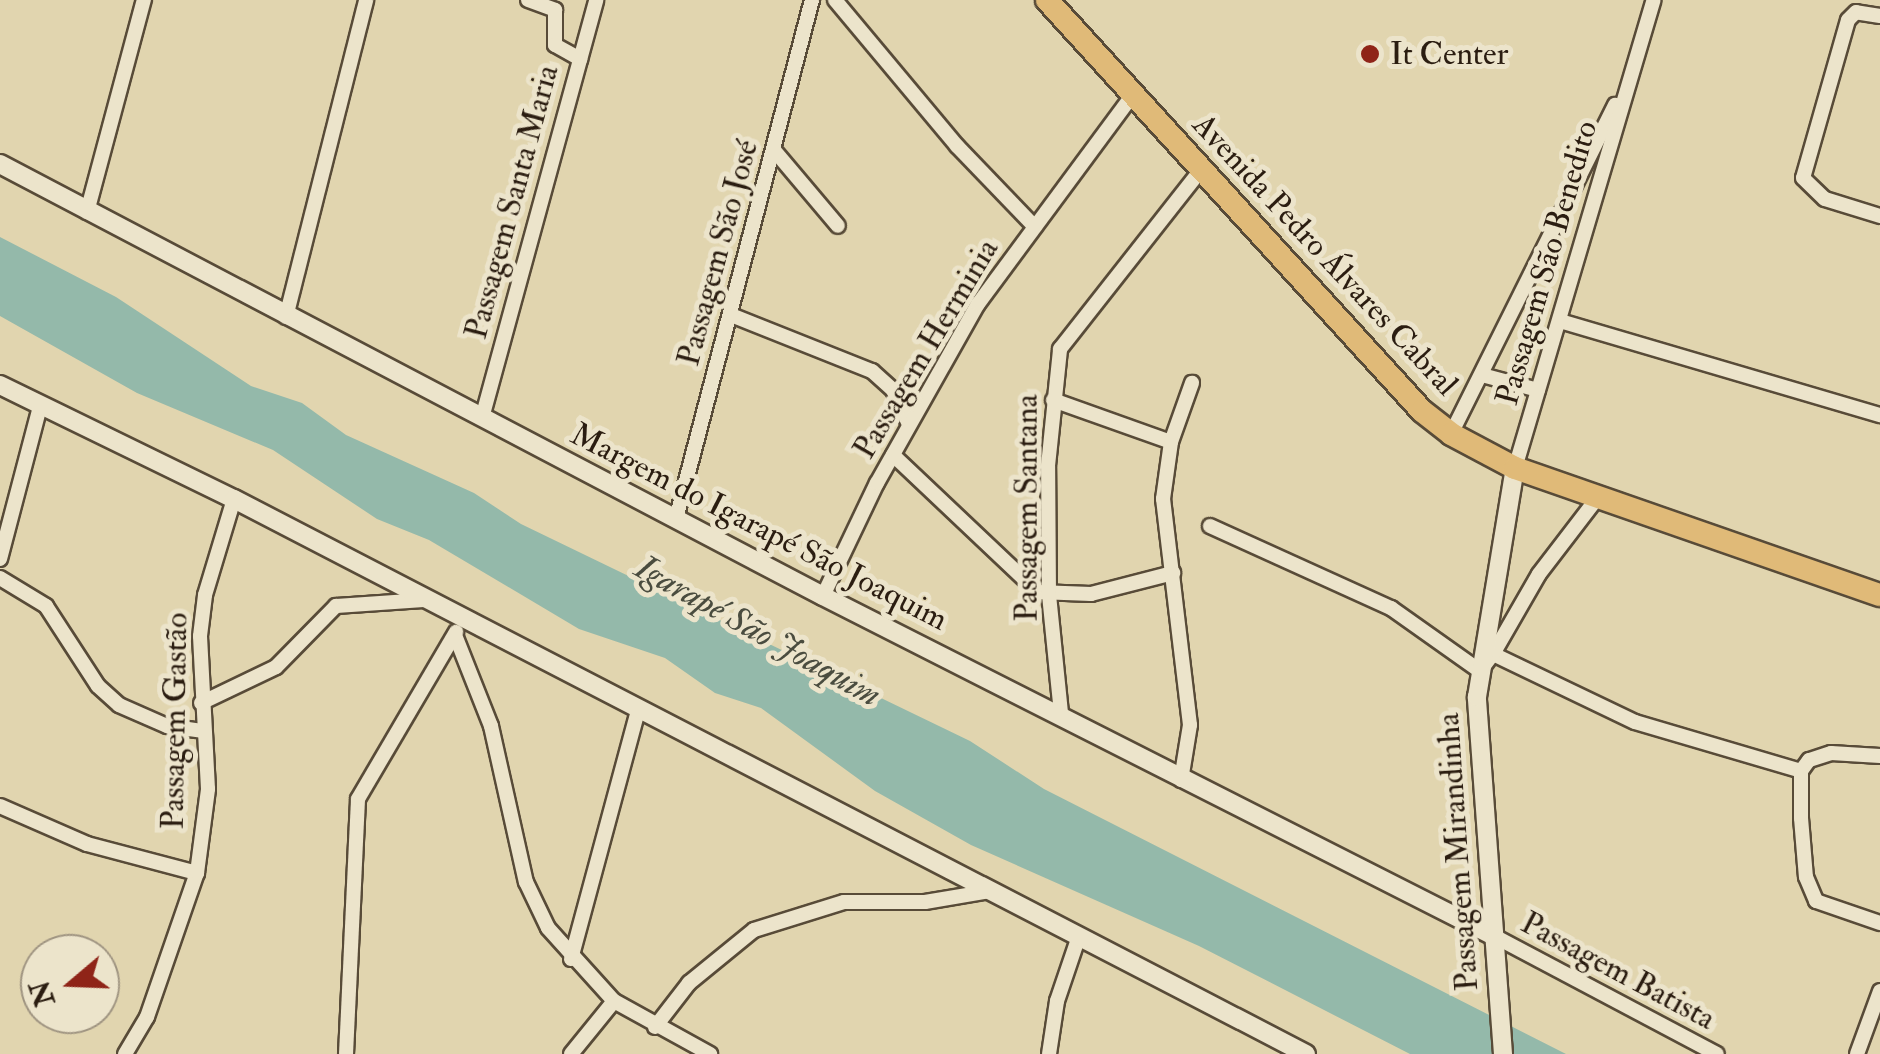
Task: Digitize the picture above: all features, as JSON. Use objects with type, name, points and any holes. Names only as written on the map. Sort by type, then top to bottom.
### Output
[{"type":"main road","name":"Avenida Pedro Álvares Cabral","points":[[1047,0],[1422,411],[1452,434],[1515,468],[1880,595]]},
{"type":"street","points":[[87,212],[144,0]]},
{"type":"street","points":[[286,317],[366,0]]},
{"type":"street","points":[[528,0],[555,10],[555,45],[580,59]]},
{"type":"street","name":"Passagem Santa Maria","points":[[482,418],[596,0]]},
{"type":"street","name":"Passagem São José","points":[[676,519],[812,0]]},
{"type":"street","points":[[835,0],[957,146],[1034,226]]},
{"type":"street","name":"Passagem São Benedito","points":[[1515,468],[1654,0]]},
{"type":"street","points":[[1880,16],[1856,12],[1848,20],[1803,178],[1825,199],[1880,216]]},
{"type":"street","name":"Passagem São Benedito","points":[[1452,434],[1631,73]]},
{"type":"street","name":"Passagem Herminia","points":[[823,596],[909,425],[992,281],[1132,96]]},
{"type":"street","points":[[774,150],[838,226]]},
{"type":"street","name":"Margem do Igarapé São Joaquim","points":[[0,164],[823,596],[1494,936]]},
{"type":"street","name":"Passagem Santana","points":[[1061,714],[1049,595],[1053,400],[1066,337],[1200,172]]},
{"type":"street","points":[[731,315],[872,371],[893,390],[909,425]]},
{"type":"street","points":[[1560,321],[1880,415]]},
{"type":"street","points":[[1482,375],[1538,390]]},
{"type":"street","points":[[1182,780],[1190,725],[1164,499],[1171,442],[1192,383]]},
{"type":"street","points":[[0,385],[234,499],[424,600],[459,626],[638,710],[1305,1054]]},
{"type":"street","points":[[1053,400],[1171,442]]},
{"type":"street","points":[[0,560],[40,406]]},
{"type":"street","points":[[893,455],[1026,582],[1049,595],[1091,594],[1173,573]]},
{"type":"street","name":"Passagem Mirandinha","points":[[1503,1054],[1476,749],[1480,671],[1515,468]]},
{"type":"street","points":[[1210,526],[1391,608],[1480,671],[1539,574],[1598,497]]},
{"type":"street","name":"Passagem Gastão","points":[[124,1054],[147,1016],[197,873],[208,789],[201,703],[205,595],[234,499]]},
{"type":"street","points":[[0,578],[46,606],[79,662],[120,705],[167,726],[204,731]]},
{"type":"street","points":[[201,703],[276,667],[336,606],[424,600]]},
{"type":"street","points":[[459,626],[491,726],[526,882],[572,959],[614,1001],[710,1054]]},
{"type":"street","points":[[346,1054],[358,799],[459,626]]},
{"type":"street","points":[[1493,654],[1635,722],[1801,771]]},
{"type":"street","points":[[572,959],[638,710]]},
{"type":"street","points":[[1880,756],[1816,755],[1801,771],[1809,889],[1830,910],[1880,923]]},
{"type":"street","points":[[0,806],[87,844],[197,873]]},
{"type":"street","points":[[655,1027],[689,982],[754,930],[844,902],[925,902],[991,891]]},
{"type":"street","name":"Passagem Batista","points":[[1494,936],[1718,1054]]},
{"type":"street","points":[[1049,1054],[1057,1001],[1078,939]]},
{"type":"street","points":[[1857,1054],[1880,990]]},
{"type":"street","points":[[571,1054],[614,1001]]},
{"type":"shaded area","points":[[0,237],[116,297],[251,386],[302,403],[346,435],[474,493],[521,524],[970,741],[1044,789],[1566,1054],[1410,1054],[1199,946],[971,845],[875,791],[761,708],[715,693],[665,658],[579,629],[429,540],[377,519],[273,450],[137,393],[0,316]]},
{"type":"place","name":"It Center","points":[[1370,54]]},
{"type":"water label","name":"Igarapé São Joaquim","points":[[758,631]]}]
